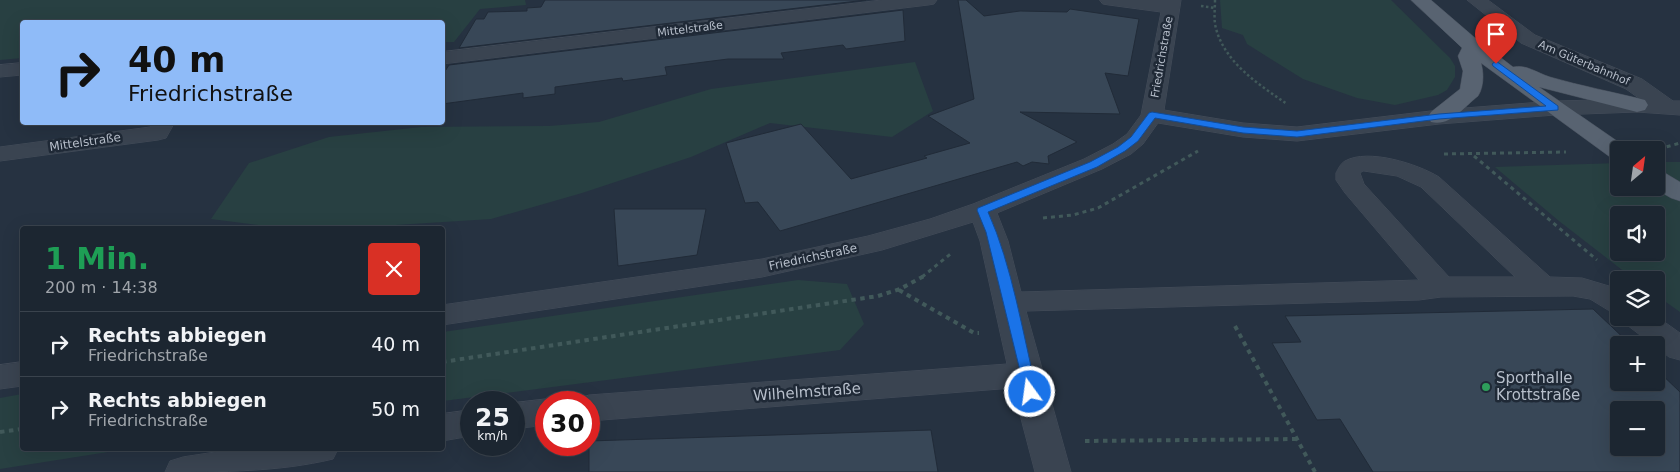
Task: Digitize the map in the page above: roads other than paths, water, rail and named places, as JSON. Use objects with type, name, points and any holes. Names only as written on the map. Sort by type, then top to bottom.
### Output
[{"type":"main road","points":[[1420,0],[1496,64],[1610,146]]},
{"type":"main road","points":[[1439,117],[1470,92],[1473,71],[1468,56],[1473,46]]},
{"type":"main road","points":[[1496,64],[1542,81],[1637,105]]},
{"type":"main road","points":[[1665,184],[1680,193]]},
{"type":"street","name":"Mittelstraße","points":[[446,59],[928,0]]},
{"type":"street","points":[[1108,0],[1171,4]]},
{"type":"street","name":"Am Güterbahnhof","points":[[1476,0],[1528,39],[1634,84],[1674,108]]},
{"type":"street","name":"Friedrichstraße","points":[[445,315],[762,268],[872,244],[940,226],[987,221],[1122,149],[1135,139],[1152,115],[1171,4]]},
{"type":"street","points":[[0,71],[20,69]]},
{"type":"street","name":"Friedrichstraße","points":[[1152,115],[1243,130],[1297,134],[1328,132],[1439,117],[1555,108],[1637,105],[1674,108]]},
{"type":"street","name":"Mittelstraße","points":[[0,154],[158,133],[162,125]]},
{"type":"street","points":[[1441,287],[1354,188],[1349,180],[1348,173],[1352,167],[1362,163],[1402,169],[1430,182],[1542,287]]},
{"type":"street","points":[[987,221],[1010,302],[1026,375],[1048,457]]},
{"type":"street","points":[[1010,302],[1418,290],[1441,287],[1583,286],[1610,298]]},
{"type":"street","points":[[1649,326],[1680,349]]},
{"type":"street","points":[[0,377],[20,374]]},
{"type":"street","name":"Wilhelmstraße","points":[[600,407],[1026,375]]},
{"type":"street","points":[[445,427],[460,425]]},
{"type":"street","points":[[184,472],[308,451]]},
{"type":"place","name":"Sporthalle Krottstraße","points":[[1486,387]]}]
